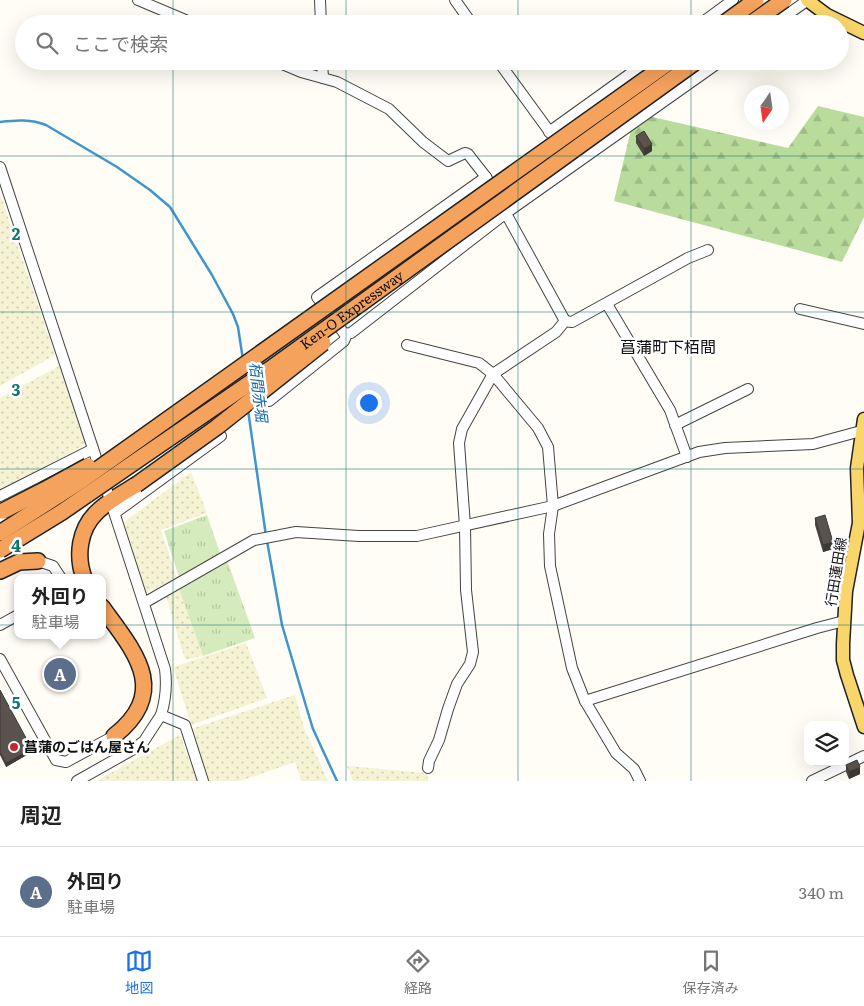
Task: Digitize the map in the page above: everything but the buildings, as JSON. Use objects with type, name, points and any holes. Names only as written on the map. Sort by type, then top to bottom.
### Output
[{"type":"highway","points":[[735,15],[756,0]]},
{"type":"highway","points":[[763,15],[784,0]]},
{"type":"highway","name":"Ken-O Expressway","points":[[0,533],[81,481],[228,378],[658,70]]},
{"type":"highway","name":"Ken-O Expressway","points":[[0,550],[62,512],[270,369],[685,70]]},
{"type":"highway","points":[[82,574],[80,568],[80,554],[84,531],[89,521],[98,511],[177,457],[260,394],[400,276]]},
{"type":"highway","points":[[2,512],[109,453],[228,378]]},
{"type":"highway","points":[[0,571],[19,562],[38,561]]},
{"type":"highway","points":[[106,613],[138,659],[142,670],[142,695],[139,707],[127,726],[114,736]]},
{"type":"main road","points":[[808,0],[827,15]]},
{"type":"main road","points":[[849,26],[864,33]]},
{"type":"main road","name":"行田蓮田線","points":[[863,425],[856,477],[859,523],[846,590],[843,660],[861,709],[864,728]]},
{"type":"street","points":[[138,0],[174,15]]},
{"type":"street","points":[[320,0],[321,15]]},
{"type":"street","points":[[455,0],[466,15]]},
{"type":"street","points":[[712,15],[733,0]]},
{"type":"street","points":[[740,0],[752,15]]},
{"type":"street","points":[[787,15],[808,0]]},
{"type":"street","points":[[296,70],[337,82],[389,109],[423,142],[448,161],[465,153],[468,154],[486,177],[565,321]]},
{"type":"street","points":[[323,70],[323,78]]},
{"type":"street","points":[[504,70],[574,165]]},
{"type":"street","points":[[549,132],[635,70]]},
{"type":"street","points":[[345,334],[355,330],[506,212],[708,70]]},
{"type":"street","points":[[0,167],[3,186],[109,497]]},
{"type":"street","points":[[268,400],[344,341],[345,334],[318,297],[486,177]]},
{"type":"street","points":[[565,321],[572,322],[688,258],[708,250]]},
{"type":"street","points":[[607,304],[670,410],[687,457]]},
{"type":"street","points":[[800,308],[864,324]]},
{"type":"street","points":[[428,768],[457,684],[472,658],[473,652],[466,590],[466,526],[460,438],[464,425],[493,374],[556,332],[565,321]]},
{"type":"street","points":[[407,345],[480,363],[493,374],[538,428],[548,448],[553,506],[550,534],[550,566],[572,668],[585,701],[616,754],[634,769],[640,781]]},
{"type":"street","points":[[675,425],[748,389]]},
{"type":"street","points":[[144,602],[254,540],[296,532],[384,537],[417,536],[553,506],[699,452],[725,448],[813,444],[863,425]]},
{"type":"street","points":[[77,781],[132,750],[144,741],[161,715],[166,699],[166,668],[114,511],[221,436]]},
{"type":"street","points":[[0,496],[93,449]]},
{"type":"street","points":[[38,561],[53,566],[58,574]]},
{"type":"street","points":[[0,625],[14,617]]},
{"type":"street","points":[[585,701],[844,621]]},
{"type":"street","points":[[0,659],[56,760],[66,762],[114,736]]},
{"type":"street","points":[[161,715],[185,725],[203,781]]},
{"type":"street","points":[[812,781],[864,756]]},
{"type":"shaded area","points":[[0,194],[55,355],[0,386]]},
{"type":"shaded area","points":[[59,366],[86,444],[0,491],[0,398]]},
{"type":"shaded area","points":[[191,472],[207,513],[161,530],[177,578],[146,593],[124,522]]},
{"type":"shaded area","points":[[179,589],[203,656],[185,660],[166,596]]},
{"type":"shaded area","points":[[246,643],[267,698],[191,725],[173,667]]},
{"type":"shaded area","points":[[295,695],[304,728],[328,781],[301,781],[295,762],[240,781],[208,781],[191,729]]},
{"type":"shaded area","points":[[180,735],[197,781],[96,781]]},
{"type":"shaded area","points":[[347,766],[427,773],[428,781],[353,781]]},
{"type":"green space","points":[[818,106],[864,117],[864,217],[842,262],[614,201],[635,113],[788,148]]},
{"type":"green space","points":[[207,515],[220,553],[179,577],[164,531]]},
{"type":"green space","points":[[227,560],[255,638],[203,656],[179,589]]},
{"type":"waterway","name":"栢間赤堀","points":[[0,122],[23,120],[46,125],[117,167],[150,190],[170,207],[212,275],[233,314],[238,327],[243,360]]},
{"type":"waterway","name":"栢間赤堀","points":[[248,410],[266,536]]},
{"type":"waterway","name":"栢間赤堀","points":[[267,541],[282,625],[313,729],[337,781]]},
{"type":"place","name":"外回り","points":[[60,674]]},
{"type":"place","name":"菖蒲のごはん屋さん","points":[[14,747]]},
{"type":"district","name":"菖蒲町下栢間","points":[[668,347]]}]
